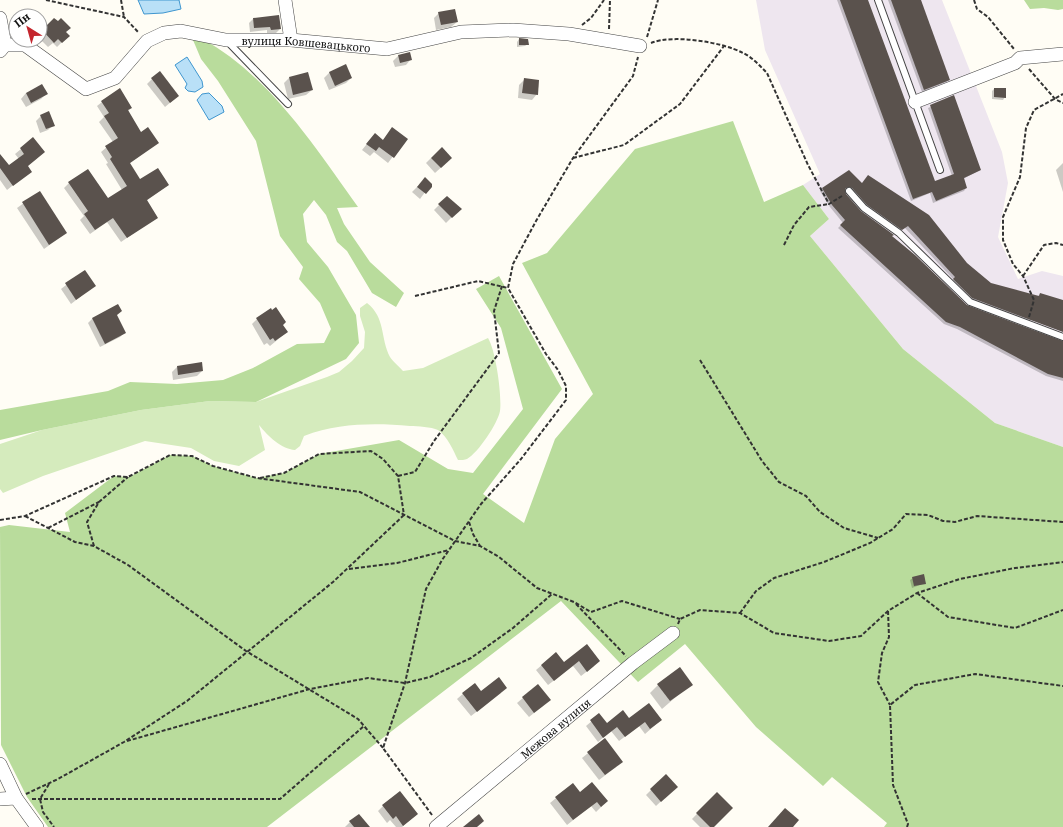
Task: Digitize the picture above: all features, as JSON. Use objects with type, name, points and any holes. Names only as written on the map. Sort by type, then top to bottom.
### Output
[{"type":"street","points":[[285,0],[291,40]]},
{"type":"street","name":"вулиця Ковшевацького","points":[[0,18],[3,48],[25,45],[86,89],[116,78],[147,41],[164,33],[181,31],[226,40],[291,40],[387,49],[461,32],[488,30],[569,34],[640,46]]},
{"type":"street","points":[[915,102],[1015,63],[1020,58],[1063,54]]},
{"type":"street","name":"Межова вулиця","points":[[439,826],[633,663],[673,633]]},
{"type":"street","points":[[0,764],[16,798],[37,827]]},
{"type":"street","points":[[0,799],[16,798]]},
{"type":"lane","points":[[878,0],[940,170]]},
{"type":"lane","points":[[226,40],[288,104]]},
{"type":"lane","points":[[849,191],[864,208],[899,233],[970,302],[1063,337]]},
{"type":"path","points":[[46,0],[124,17]]},
{"type":"path","points":[[121,0],[124,17],[147,41]]},
{"type":"path","points":[[569,34],[591,18],[604,0]]},
{"type":"path","points":[[610,0],[610,41]]},
{"type":"path","points":[[508,288],[513,264],[573,158],[633,76],[640,46],[648,36],[658,0]]},
{"type":"path","points":[[640,46],[654,41],[678,39],[724,46],[744,53],[767,73],[808,165],[829,204]]},
{"type":"path","points":[[573,158],[624,145],[680,104],[724,46]]},
{"type":"path","points":[[1027,324],[1034,300],[1023,276],[1013,264],[1003,240],[1003,217],[1020,177],[1026,128],[1031,116],[1034,110],[1063,94]]},
{"type":"path","points":[[1055,99],[1063,103]]},
{"type":"path","points":[[784,244],[794,225],[809,207],[829,204],[849,191]]},
{"type":"path","points":[[1023,276],[1044,245],[1056,243],[1063,245]]},
{"type":"path","points":[[383,748],[405,683],[426,589],[449,549],[481,504],[521,459],[566,400],[566,386],[558,370],[546,354],[508,288],[478,281],[415,296]]},
{"type":"path","points":[[398,476],[415,472],[434,441],[499,353],[494,311],[502,286]]},
{"type":"path","points":[[700,360],[762,461],[779,482],[806,496],[820,512],[844,528],[878,538]]},
{"type":"path","points":[[257,478],[284,472],[319,454],[371,450],[383,459],[398,476],[404,515]]},
{"type":"path","points":[[48,528],[99,502],[128,477],[170,454],[192,456],[214,466],[257,478],[360,492],[455,541],[480,546],[499,557],[537,588],[574,602],[592,612],[622,601],[680,619],[700,610],[740,613],[774,633],[829,641],[861,636],[888,611],[917,593],[960,579],[1015,568],[1063,562]]},
{"type":"path","points":[[0,520],[25,516],[114,476],[128,477]]},
{"type":"path","points":[[94,546],[88,522],[99,502]]},
{"type":"path","points":[[740,613],[756,591],[774,578],[824,562],[878,538],[893,529],[906,514],[928,515],[943,521],[955,522],[977,516],[1063,522]]},
{"type":"path","points":[[16,798],[50,783],[124,742],[187,701],[348,569],[404,515]]},
{"type":"path","points":[[25,516],[74,542],[94,546],[128,565],[246,652],[358,719],[383,748],[439,826]]},
{"type":"path","points":[[469,521],[473,534],[480,546]]},
{"type":"path","points":[[348,569],[397,563],[449,549]]},
{"type":"path","points":[[917,593],[948,617],[1015,628],[1063,610]]},
{"type":"path","points":[[124,742],[310,689],[368,678],[405,683],[430,677],[471,658],[513,628],[552,594]]},
{"type":"path","points":[[574,602],[633,663]]},
{"type":"path","points":[[888,611],[889,637],[882,653],[878,682],[890,705],[893,786],[908,824],[907,827]]},
{"type":"path","points":[[890,705],[915,685],[975,674],[1063,686]]},
{"type":"path","points":[[16,798],[280,799],[364,726]]},
{"type":"path","points":[[50,783],[40,799],[43,812],[54,827]]},
{"type":"shaded area","points":[[756,0],[942,0],[1002,152],[1008,183],[998,237],[1018,279],[1042,271],[1063,276],[1063,447],[995,423],[903,349],[810,236],[829,219],[803,185],[820,174],[765,50]]},
{"type":"green space","points":[[1024,0],[1063,0],[1063,9],[1030,9]]},
{"type":"green space","points":[[202,39],[226,54],[248,72],[289,114],[325,160],[358,207],[337,208],[344,224],[370,262],[404,293],[396,307],[372,293],[347,251],[337,242],[326,215],[314,200],[303,214],[307,242],[328,267],[356,315],[359,343],[346,359],[256,402],[210,401],[141,410],[0,440],[0,410],[108,391],[130,382],[177,384],[223,380],[253,368],[297,344],[324,343],[331,329],[320,303],[299,279],[303,267],[280,236],[256,141],[218,81],[201,59],[193,40]]},
{"type":"green space","points":[[733,121],[764,202],[803,185],[829,219],[810,236],[903,349],[995,423],[1063,447],[1063,827],[884,827],[887,823],[832,777],[823,786],[756,727],[685,644],[638,682],[561,601],[267,827],[48,827],[27,797],[1,745],[0,527],[9,525],[70,532],[65,513],[114,476],[129,477],[170,455],[192,456],[213,466],[257,478],[284,473],[319,454],[399,440],[448,469],[473,473],[523,409],[501,328],[476,289],[499,276],[562,389],[483,494],[524,523],[555,439],[593,394],[522,263],[547,253],[635,149]]},
{"type":"green space","points":[[367,303],[373,309],[380,322],[390,357],[403,371],[423,368],[488,338],[494,353],[498,374],[500,411],[496,423],[487,437],[477,451],[467,459],[458,460],[445,436],[438,430],[428,427],[370,424],[343,426],[304,436],[300,446],[295,450],[280,445],[259,425],[265,450],[239,466],[214,461],[191,448],[145,441],[43,476],[3,493],[0,489],[0,444],[42,430],[141,410],[210,401],[256,402],[339,372],[364,348],[365,332],[360,316],[360,308]]},
{"type":"water","points":[[138,0],[179,0],[181,9],[163,13],[144,14]]},
{"type":"water","points":[[187,57],[202,81],[203,87],[195,92],[188,91],[185,88],[187,84],[175,65]]},
{"type":"water","points":[[209,93],[222,106],[224,112],[209,120],[197,100],[202,94]]},
{"type":"building","points":[[840,0],[868,0],[935,181],[954,174],[930,105],[954,95],[981,170],[964,178],[967,188],[936,201],[932,192],[913,199]]},
{"type":"building","points":[[891,0],[921,0],[950,80],[924,90]]},
{"type":"building","points":[[455,9],[458,22],[441,25],[438,12]]},
{"type":"building","points":[[279,15],[281,29],[271,30],[270,27],[254,28],[253,18]]},
{"type":"building","points":[[54,18],[58,21],[61,18],[71,28],[66,32],[70,36],[62,43],[58,39],[54,43],[48,36],[48,24]]},
{"type":"building","points":[[519,38],[528,39],[529,45],[519,45]]},
{"type":"building","points":[[410,52],[412,60],[400,63],[398,55]]},
{"type":"building","points":[[346,64],[352,78],[335,86],[329,72]]},
{"type":"building","points":[[160,71],[179,96],[170,103],[151,78]]},
{"type":"building","points":[[308,72],[313,90],[293,95],[289,77]]},
{"type":"building","points":[[524,78],[539,80],[538,95],[522,93]]},
{"type":"building","points":[[42,84],[48,94],[31,103],[26,93]]},
{"type":"building","points":[[120,88],[132,108],[128,110],[141,132],[148,127],[159,143],[130,163],[140,179],[158,168],[169,185],[147,200],[158,218],[127,238],[113,218],[95,230],[84,214],[88,211],[68,182],[88,169],[108,198],[127,186],[110,159],[112,157],[105,146],[118,138],[104,116],[109,113],[101,101]]},
{"type":"building","points":[[994,88],[1006,88],[1006,98],[994,97]]},
{"type":"building","points":[[49,111],[55,126],[46,129],[40,115]]},
{"type":"building","points":[[392,127],[408,139],[394,158],[379,147],[376,151],[366,144],[375,133],[383,140]]},
{"type":"building","points":[[33,137],[45,152],[28,166],[32,172],[13,186],[0,168],[0,154],[9,165],[24,154],[20,148]]},
{"type":"building","points":[[442,147],[452,158],[441,168],[431,158]]},
{"type":"building","points":[[849,170],[862,183],[868,175],[929,215],[967,263],[991,283],[1039,296],[1040,293],[1063,300],[1063,332],[972,298],[953,279],[955,277],[908,226],[902,230],[867,205],[852,188],[848,187],[845,189],[846,194],[861,211],[894,235],[892,236],[915,255],[967,305],[1063,341],[1063,378],[1048,374],[960,327],[946,322],[840,225],[845,220],[832,205],[822,188]]},
{"type":"building","points":[[425,177],[432,184],[432,187],[426,194],[417,187]]},
{"type":"building","points":[[40,191],[67,233],[49,245],[22,202]]},
{"type":"building","points":[[447,196],[462,209],[452,218],[438,204]]},
{"type":"building","points":[[85,270],[96,286],[76,300],[65,283]]},
{"type":"building","points":[[118,304],[122,311],[117,315],[126,333],[105,344],[92,318]]},
{"type":"building","points":[[276,307],[286,322],[283,325],[288,332],[275,341],[273,338],[270,340],[256,318],[271,308],[272,310]]},
{"type":"building","points":[[202,362],[203,371],[178,375],[177,366]]},
{"type":"building","points":[[924,574],[926,584],[914,586],[912,577]]},
{"type":"building","points":[[587,644],[600,661],[587,672],[579,661],[554,681],[541,665],[556,652],[564,662]]},
{"type":"building","points":[[680,667],[693,685],[670,701],[657,684]]},
{"type":"building","points":[[499,677],[507,688],[477,712],[462,693],[475,683],[481,691]]},
{"type":"building","points":[[538,684],[551,700],[534,713],[522,697]]},
{"type":"building","points":[[649,703],[662,720],[650,729],[645,722],[625,737],[617,727],[603,738],[590,720],[599,713],[607,723],[623,710],[629,718]]},
{"type":"building","points":[[605,738],[623,762],[605,775],[587,752]]},
{"type":"building","points":[[666,774],[678,787],[661,802],[650,789]]},
{"type":"building","points":[[592,782],[608,801],[601,807],[597,802],[573,820],[555,797],[573,783],[580,792]]},
{"type":"building","points":[[400,791],[418,814],[403,826],[396,816],[393,819],[382,805]]},
{"type":"building","points":[[717,792],[733,808],[714,827],[710,827],[696,813]]},
{"type":"building","points":[[785,808],[799,820],[793,827],[768,827]]},
{"type":"building","points":[[359,814],[370,827],[354,827],[349,821]]},
{"type":"building","points":[[479,814],[484,821],[477,827],[463,827]]}]
